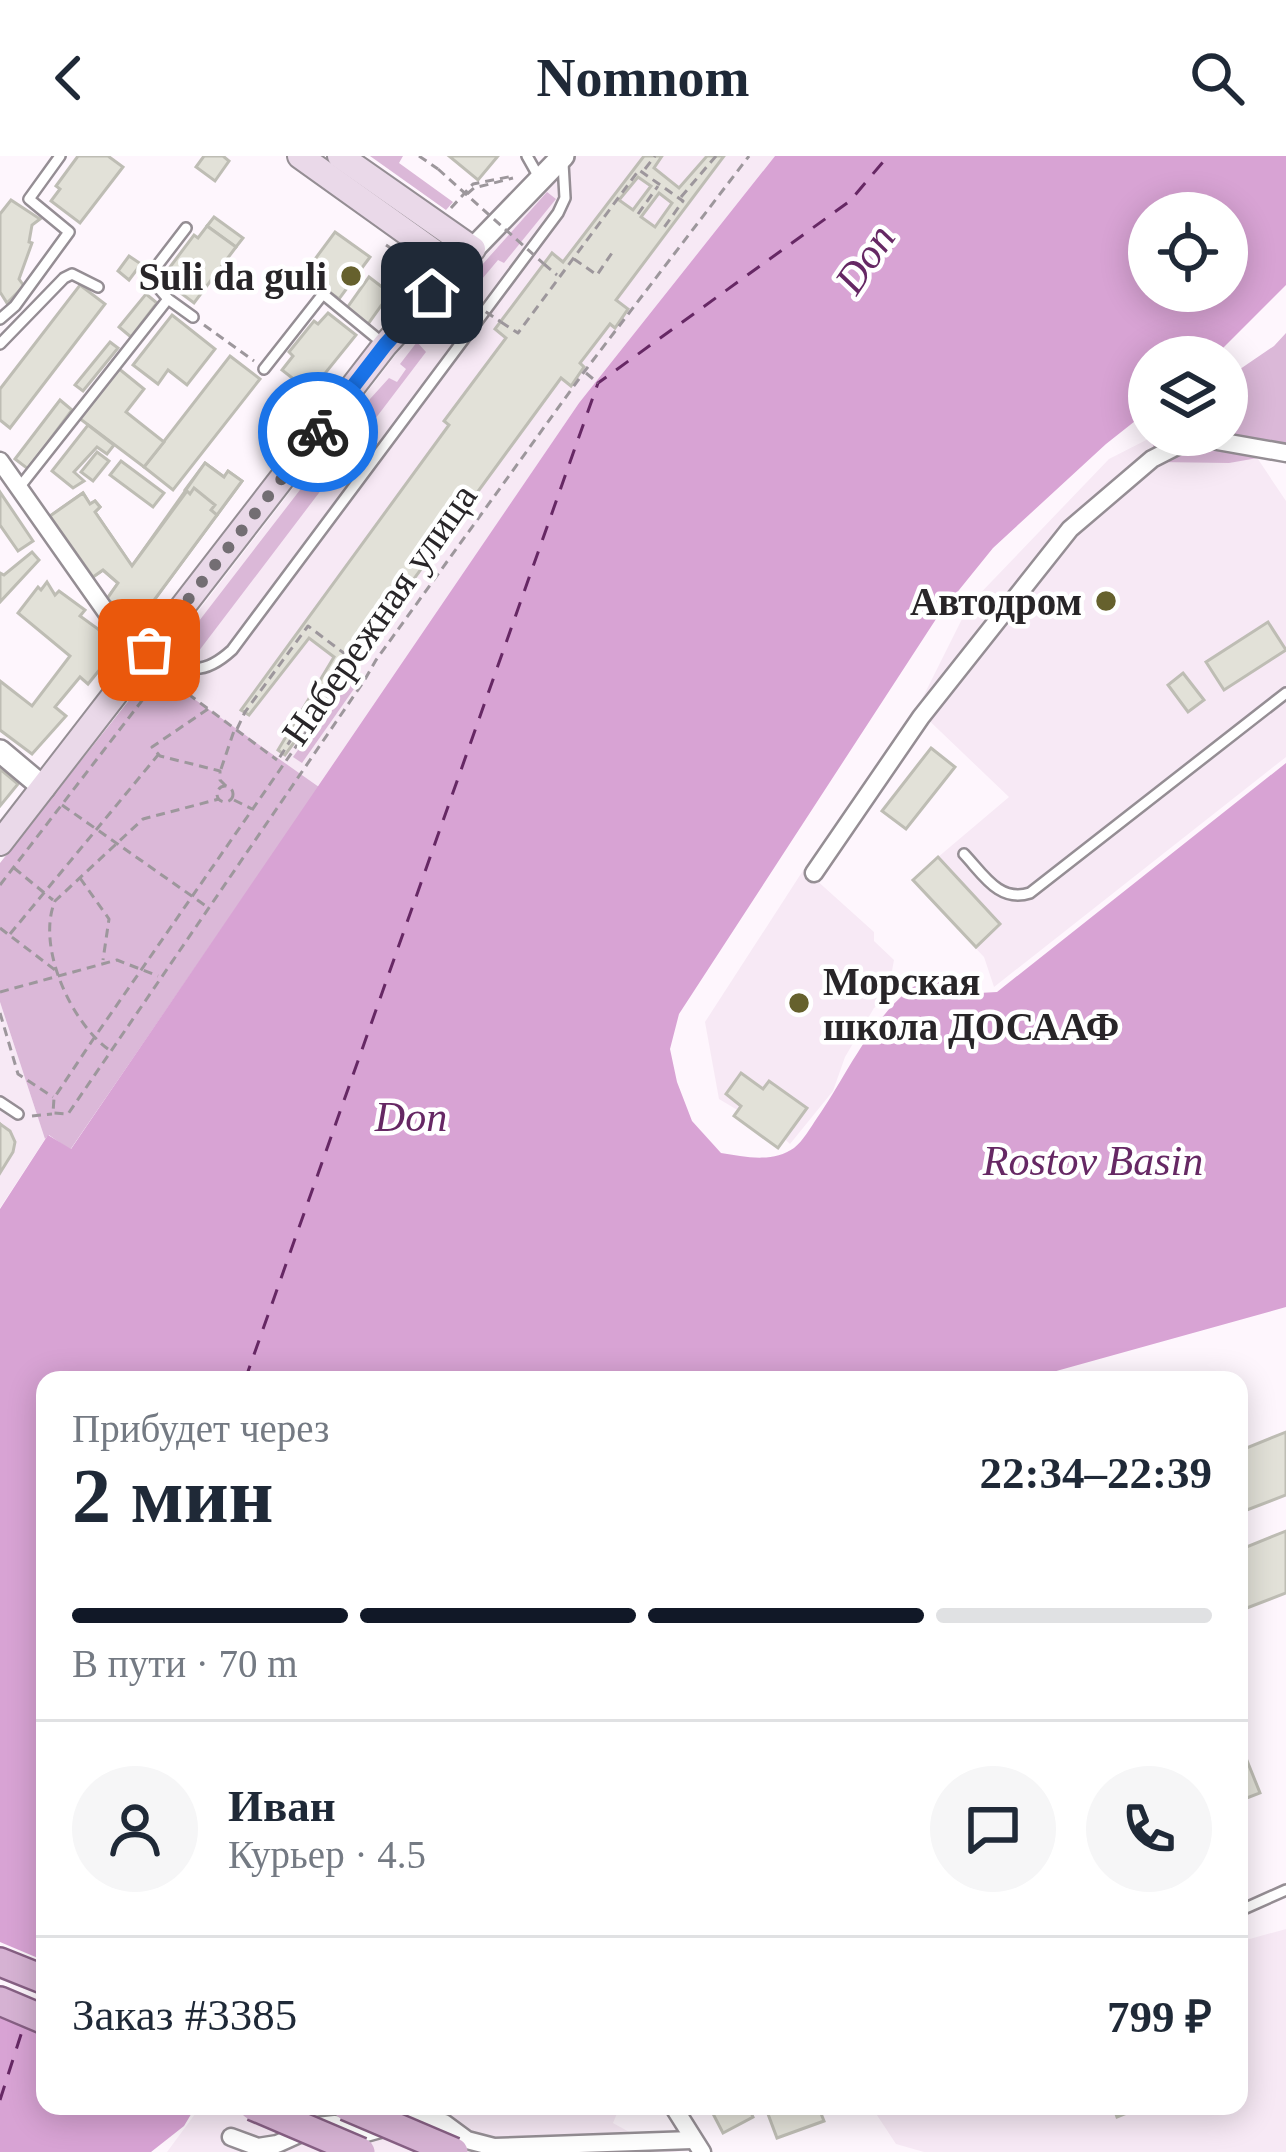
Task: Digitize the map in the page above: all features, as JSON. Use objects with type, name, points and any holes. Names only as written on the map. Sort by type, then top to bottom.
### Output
[{"type":"main road","points":[[300,156],[464,258]]},
{"type":"main road","points":[[340,156],[464,258]]},
{"type":"main road","points":[[0,843],[52,796],[160,656],[385,345],[464,258]]},
{"type":"main road","points":[[0,1961],[36,1976]]},
{"type":"main road","points":[[0,2001],[36,2016]]},
{"type":"main road","points":[[274,2115],[362,2152]]},
{"type":"main road","points":[[367,2115],[454,2152]]},
{"type":"street","points":[[464,258],[562,157]]},
{"type":"street","points":[[814,873],[921,717],[1070,529],[1152,459],[1196,437],[1286,453]]},
{"type":"street","points":[[0,460],[109,616],[160,656]]},
{"type":"street","points":[[0,751],[52,796]]},
{"type":"street","points":[[678,2115],[697,2146]]},
{"type":"street","points":[[231,2137],[258,2146],[277,2144],[316,2126],[335,2124],[366,2133],[416,2119],[444,2123],[467,2140],[492,2149],[697,2146]]},
{"type":"lane","points":[[0,319],[15,306],[69,232],[29,199],[60,156]]},
{"type":"lane","points":[[527,156],[540,179]]},
{"type":"lane","points":[[160,656],[202,670],[232,650],[558,213],[566,198],[562,157]]},
{"type":"lane","points":[[186,228],[153,271],[156,285],[168,299],[193,317]]},
{"type":"lane","points":[[0,344],[64,278],[72,274],[98,286]]},
{"type":"lane","points":[[265,369],[323,294],[385,345]]},
{"type":"lane","points":[[17,489],[168,299]]},
{"type":"lane","points":[[964,854],[1010,897],[1030,893],[1286,693]]},
{"type":"lane","points":[[0,1102],[18,1114]]},
{"type":"lane","points":[[1248,1907],[1286,1889]]},
{"type":"path","points":[[419,156],[559,276]]},
{"type":"path","points":[[643,172],[655,156]]},
{"type":"path","points":[[680,199],[716,156]]},
{"type":"path","name":"Набережная улица","points":[[53,1113],[68,1114],[364,682],[584,372],[749,156]]},
{"type":"path","points":[[386,245],[518,333],[639,170],[683,201],[663,230]]},
{"type":"path","points":[[440,209],[447,211],[473,184],[514,178],[474,188],[466,195]]},
{"type":"path","points":[[638,214],[659,184]]},
{"type":"path","points":[[572,258],[597,275],[614,250]]},
{"type":"path","points":[[212,330],[265,369]]},
{"type":"path","points":[[584,372],[598,382]]},
{"type":"path","points":[[232,799],[233,792],[220,780],[220,771],[236,728],[308,626],[346,654],[282,753],[281,762]]},
{"type":"path","points":[[160,656],[163,675],[281,762]]},
{"type":"path","points":[[18,1114],[45,1117],[53,1113],[54,1098],[281,762],[349,670],[364,682]]},
{"type":"path","points":[[0,885],[52,796],[163,675]]},
{"type":"path","points":[[158,755],[153,743],[208,709]]},
{"type":"path","points":[[158,755],[220,771]]},
{"type":"path","points":[[10,934],[158,755]]},
{"type":"path","points":[[219,799],[218,792],[226,786]]},
{"type":"path","points":[[52,796],[208,907]]},
{"type":"path","points":[[232,799],[252,809]]},
{"type":"path","points":[[110,1050],[94,1038],[57,979],[50,917],[55,901],[152,814],[232,799]]},
{"type":"path","points":[[13,868],[55,901]]},
{"type":"path","points":[[80,878],[109,919],[103,962]]},
{"type":"path","points":[[0,928],[57,971]]},
{"type":"path","points":[[0,992],[117,960],[159,977]]},
{"type":"path","points":[[0,1013],[18,1075],[54,1098]]},
{"type":"shaded area","points":[[370,156],[403,156],[399,163],[453,202],[446,210]]},
{"type":"shaded area","points":[[576,156],[775,156],[579,403],[319,787],[153,670],[431,309]]},
{"type":"shaded area","points":[[547,192],[556,199],[504,263],[498,260],[456,310],[448,303]]},
{"type":"shaded area","points":[[1286,333],[1286,453],[1229,463],[1157,462],[1156,456],[1248,456],[1248,364]]},
{"type":"shaded area","points":[[417,342],[426,352],[192,660],[185,662],[175,655],[370,399],[389,378],[397,382],[406,369],[400,364]]},
{"type":"shaded area","points":[[1248,444],[1286,501],[1286,757],[994,987],[984,957],[911,880],[1009,797],[917,709],[969,605],[1109,459],[1128,449],[1128,456],[1248,456]]},
{"type":"shaded area","points":[[153,670],[319,787],[70,1150],[49,1135],[45,1139],[0,1002],[0,863]]},
{"type":"shaded area","points":[[347,681],[356,686],[302,763],[293,757]]},
{"type":"shaded area","name":"Морская школа ДОСААФ","points":[[804,869],[874,932],[874,941],[894,960],[887,998],[874,1008],[845,1057],[833,1091],[790,1144],[755,1111],[749,1117],[719,1099],[705,1022]]},
{"type":"shaded area","points":[[0,1002],[45,1139],[0,1208]]},
{"type":"shaded area","points":[[1286,1929],[1286,2152],[924,2152],[896,2144],[877,2115],[1248,2115],[1248,1940]]},
{"type":"shaded area","points":[[194,2115],[616,2115],[613,2123],[660,2149],[681,2152],[167,2152]]},
{"type":"water","name":"Don","points":[[775,156],[1286,156],[1286,285],[1235,336],[1128,336],[1128,427],[993,548],[938,616],[679,1014],[670,1049],[692,1121],[721,1153],[759,1158],[786,1153],[804,1138],[870,1034],[902,996],[941,973],[979,993],[997,992],[1286,763],[1286,1307],[1056,1371],[36,1371],[36,2115],[191,2115],[151,2152],[0,2152],[0,1209],[48,1135],[71,1149],[579,403]]},
{"type":"pier","points":[[0,1942],[36,1957],[36,2032],[0,2017]]},
{"type":"building","points":[[78,156],[108,156],[123,167],[80,223],[51,201]]},
{"type":"building","points":[[204,156],[223,156],[229,161],[215,181],[196,167]]},
{"type":"building","points":[[449,156],[498,156],[478,180]]},
{"type":"building","points":[[644,156],[662,156],[654,168],[679,188],[707,156],[724,156],[616,300],[628,309],[615,328],[610,324],[580,363],[584,367],[571,386],[561,378],[285,755],[278,750],[334,657],[309,638],[249,715],[241,710],[449,425],[444,421],[506,338],[495,329],[552,253],[563,262]],"holes":[[[638,177],[651,186],[633,210],[619,200]],[[659,193],[672,203],[655,227],[641,217]]]},
{"type":"building","points":[[11,200],[40,219],[32,225],[32,243],[19,279],[24,286],[7,303],[0,292],[0,214]]},
{"type":"building","points":[[214,217],[243,238],[236,247],[207,226]]},
{"type":"building","points":[[207,226],[236,247],[194,303],[166,282],[174,270],[170,267],[194,235],[198,238]]},
{"type":"building","points":[[335,232],[370,257],[339,299],[304,274]]},
{"type":"building","points":[[129,256],[141,264],[129,280],[118,271]]},
{"type":"building","points":[[369,277],[390,293],[368,324],[347,308]]},
{"type":"building","points":[[80,285],[105,304],[10,428],[0,420],[0,389]]},
{"type":"building","points":[[146,294],[157,303],[131,337],[119,327]]},
{"type":"building","points":[[328,313],[356,335],[310,392],[282,370],[293,356],[289,352],[314,321],[318,324]]},
{"type":"building","points":[[172,315],[215,349],[187,385],[168,370],[158,384],[133,365]]},
{"type":"building","points":[[110,342],[118,348],[83,391],[75,385]]},
{"type":"building","points":[[230,356],[260,379],[173,490],[144,467]]},
{"type":"building","points":[[118,368],[144,389],[126,412],[164,442],[144,467],[79,418]]},
{"type":"building","points":[[60,400],[72,410],[28,469],[15,459]]},
{"type":"building","points":[[88,425],[114,445],[107,454],[97,447],[74,472],[84,481],[73,488],[52,471]]},
{"type":"building","points":[[97,452],[109,461],[93,481],[81,472]]},
{"type":"building","points":[[121,461],[164,493],[153,507],[110,475]]},
{"type":"building","points":[[205,463],[224,477],[228,471],[242,481],[217,515],[211,510],[215,505],[194,488],[190,494],[185,490]]},
{"type":"building","points":[[205,463],[224,477],[228,471],[242,481],[138,622],[107,599],[118,583],[103,570],[93,577],[50,516],[83,493],[90,504],[95,501],[100,507],[95,512],[132,566]]},
{"type":"building","points":[[194,488],[215,505],[211,510],[217,515],[138,622],[107,599],[118,583],[103,570],[93,577],[50,516],[83,493],[90,504],[95,501],[100,507],[95,512],[132,566],[187,491],[190,494]]},
{"type":"building","points":[[0,492],[33,541],[18,551],[0,525]]},
{"type":"building","points":[[32,552],[39,560],[0,602],[0,573],[4,575]]},
{"type":"building","points":[[47,582],[55,595],[59,591],[85,610],[80,616],[98,629],[114,652],[88,684],[80,677],[55,707],[66,716],[32,754],[0,730],[0,681],[32,706],[70,656],[18,613]]},
{"type":"building","points":[[1268,622],[1286,650],[1224,690],[1206,662]]},
{"type":"building","points":[[1183,673],[1204,700],[1188,712],[1168,685]]},
{"type":"building","points":[[931,748],[955,767],[906,829],[882,811]]},
{"type":"building","points":[[0,769],[18,784],[0,806]]},
{"type":"building","points":[[938,857],[1000,924],[976,947],[913,880]]},
{"type":"building","points":[[741,1073],[763,1089],[769,1081],[807,1108],[778,1148],[734,1116],[741,1106],[726,1094]]},
{"type":"building","points":[[0,1124],[11,1137],[0,1160]]},
{"type":"building","points":[[0,1124],[15,1142],[0,1173]]},
{"type":"building","points":[[1286,1432],[1286,1495],[1248,1510],[1248,1447]]},
{"type":"building","points":[[1286,1531],[1286,1593],[1248,1608],[1248,1546]]},
{"type":"building","points":[[1248,1763],[1260,1793],[1248,1798]]},
{"type":"building","points":[[714,2115],[752,2115],[753,2117],[723,2133]]},
{"type":"building","points":[[768,2115],[822,2115],[824,2121],[777,2138]]},
{"type":"ferry route","points":[[248,1371],[598,383],[850,201],[888,156]]},
{"type":"ferry route","points":[[0,2100],[25,2022]]},
{"type":"way so far","points":[[149,650],[318,432]]},
{"type":"place","name":"Suli da guli","points":[[351,276]]},
{"type":"place","name":"Автодром","points":[[1106,601]]},
{"type":"place","name":"Морская школа ДОСААФ","points":[[799,1003]]},
{"type":"route","points":[[318,432],[432,293]]},
{"type":"water label","name":"Rostov Basin","points":[[1093,1161]]}]
